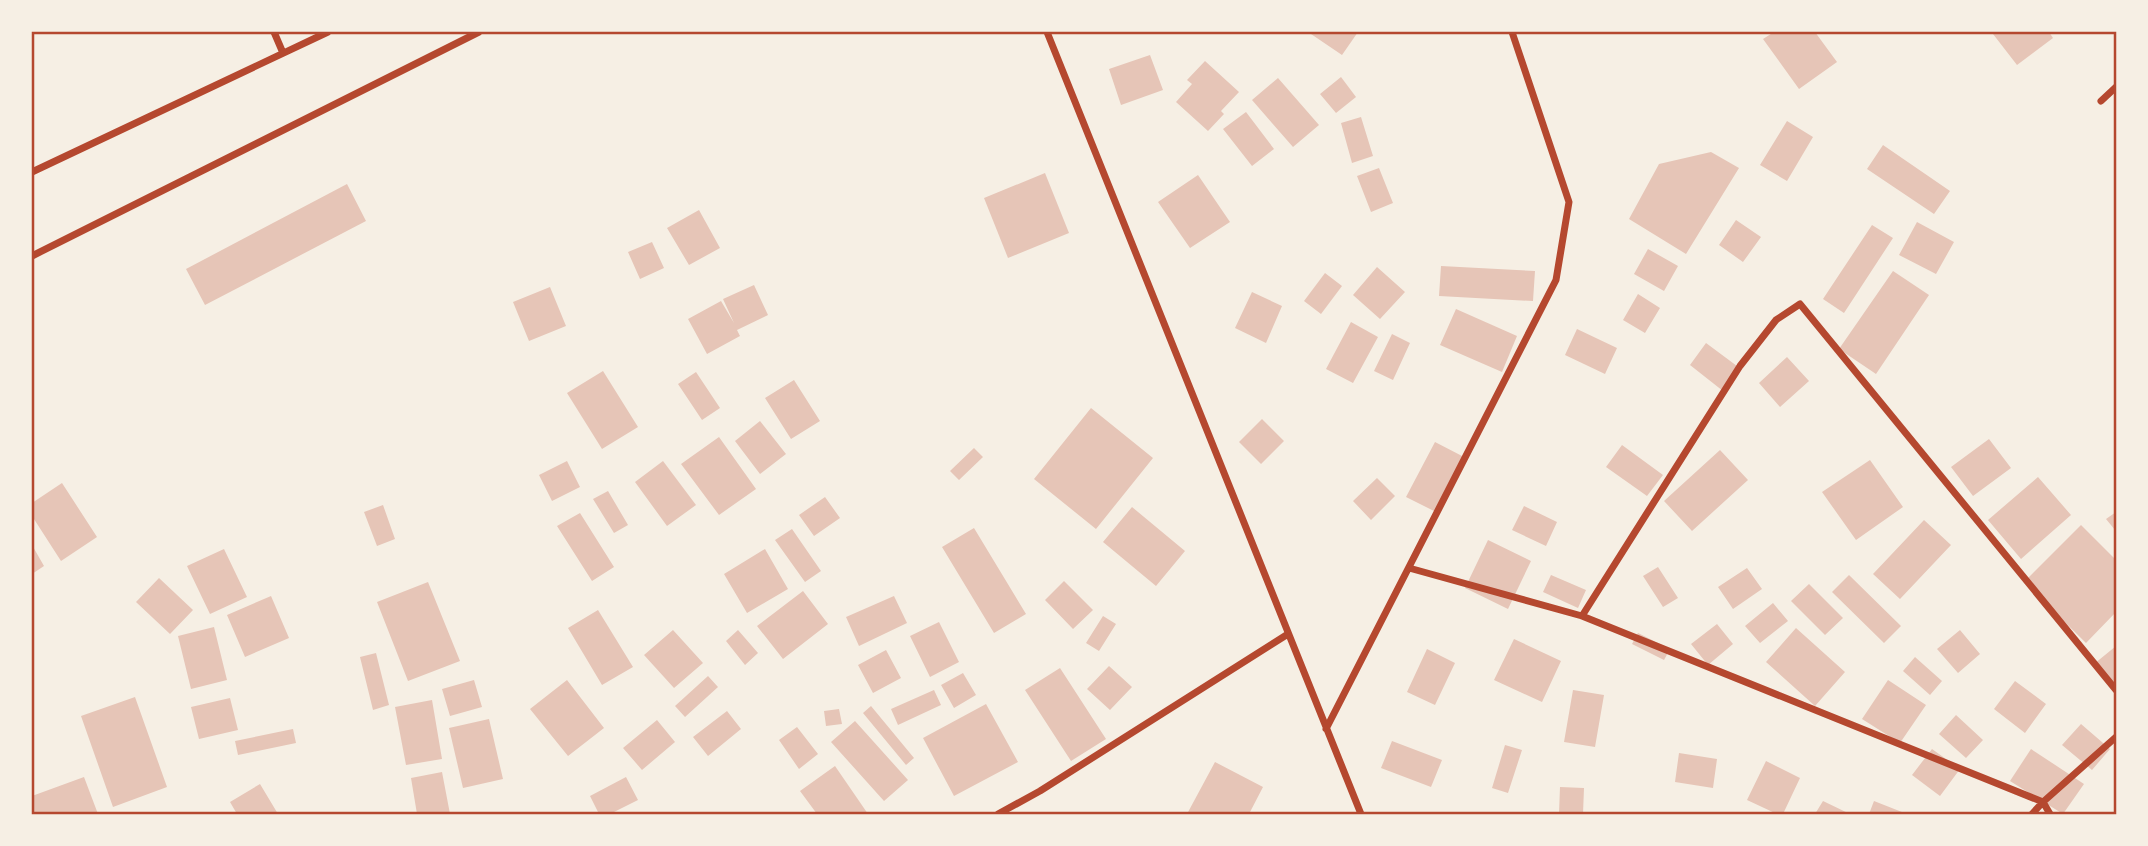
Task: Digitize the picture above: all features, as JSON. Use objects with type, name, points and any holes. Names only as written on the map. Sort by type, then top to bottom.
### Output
[{"type":"street","points":[[274,32],[283,53]]},
{"type":"street","points":[[32,173],[328,32]]},
{"type":"street","points":[[32,257],[479,32]]},
{"type":"street","points":[[1047,32],[1361,814]]},
{"type":"street","points":[[1326,729],[1556,279],[1569,202],[1512,32]]},
{"type":"street","points":[[2101,101],[2116,87]]},
{"type":"street","points":[[1582,615],[1740,366],[1776,320],[1800,304],[2116,690]]},
{"type":"street","points":[[1409,568],[1582,615],[2043,802],[2050,814]]},
{"type":"street","points":[[998,814],[1040,791],[1288,634]]},
{"type":"street","points":[[2032,814],[2116,737]]},
{"type":"building","points":[[1358,32],[1342,55],[1311,34]]},
{"type":"building","points":[[1774,32],[1815,32],[1837,62],[1799,89],[1763,39]]},
{"type":"building","points":[[2049,32],[2053,38],[2017,65],[1993,34]]},
{"type":"building","points":[[1150,55],[1163,90],[1121,105],[1109,69]]},
{"type":"building","points":[[1205,61],[1239,92],[1221,111],[1224,114],[1208,131],[1176,102],[1192,84],[1187,80]]},
{"type":"building","points":[[1341,77],[1356,97],[1336,113],[1320,94]]},
{"type":"building","points":[[1278,78],[1319,125],[1293,147],[1252,100]]},
{"type":"building","points":[[1246,112],[1274,149],[1252,166],[1223,129]]},
{"type":"building","points":[[1361,117],[1373,156],[1352,163],[1341,123]]},
{"type":"building","points":[[1787,121],[1813,137],[1787,181],[1760,165]]},
{"type":"building","points":[[1883,145],[1950,191],[1934,214],[1867,169]]},
{"type":"building","points":[[1711,152],[1739,168],[1686,254],[1629,219],[1659,164]]},
{"type":"building","points":[[1379,168],[1393,203],[1371,212],[1357,176]]},
{"type":"building","points":[[1045,173],[1069,233],[1008,258],[984,198]]},
{"type":"building","points":[[1198,175],[1230,222],[1190,248],[1158,202]]},
{"type":"building","points":[[347,184],[366,221],[205,305],[186,269]]},
{"type":"building","points":[[699,210],[720,248],[689,265],[667,228]]},
{"type":"building","points":[[1736,220],[1761,237],[1743,262],[1719,245]]},
{"type":"building","points":[[1917,222],[1954,242],[1936,274],[1899,255]]},
{"type":"building","points":[[1872,225],[1893,238],[1844,313],[1823,299]]},
{"type":"building","points":[[652,242],[664,268],[640,279],[628,252]]},
{"type":"building","points":[[1648,249],[1678,266],[1664,291],[1634,274]]},
{"type":"building","points":[[1441,266],[1535,271],[1533,301],[1439,296]]},
{"type":"building","points":[[1377,267],[1405,292],[1380,319],[1353,295]]},
{"type":"building","points":[[1893,271],[1929,295],[1876,374],[1839,349]]},
{"type":"building","points":[[1325,273],[1342,286],[1321,314],[1304,301]]},
{"type":"building","points":[[754,285],[768,315],[737,330],[740,336],[707,354],[688,319],[721,301],[734,323],[723,299]]},
{"type":"building","points":[[550,287],[566,326],[529,341],[513,302]]},
{"type":"building","points":[[1252,292],[1282,306],[1266,343],[1235,328]]},
{"type":"building","points":[[1638,294],[1660,308],[1645,333],[1623,320]]},
{"type":"building","points":[[1456,309],[1517,336],[1502,372],[1440,345]]},
{"type":"building","points":[[1351,322],[1378,337],[1353,383],[1326,369]]},
{"type":"building","points":[[1577,329],[1617,348],[1605,374],[1565,355]]},
{"type":"building","points":[[1392,334],[1410,343],[1393,380],[1374,371]]},
{"type":"building","points":[[1706,343],[1741,369],[1723,391],[1690,365]]},
{"type":"building","points":[[1787,357],[1809,381],[1780,407],[1759,383]]},
{"type":"building","points":[[603,371],[638,427],[602,449],[567,393]]},
{"type":"building","points":[[696,372],[720,408],[702,420],[678,384]]},
{"type":"building","points":[[794,380],[820,421],[791,439],[765,398]]},
{"type":"building","points":[[1091,408],[1153,458],[1096,529],[1034,479]]},
{"type":"building","points":[[1262,419],[1284,441],[1261,464],[1239,442]]},
{"type":"building","points":[[760,421],[786,454],[760,474],[735,441]]},
{"type":"building","points":[[719,437],[756,489],[719,515],[681,464]]},
{"type":"building","points":[[1989,439],[2011,468],[1973,496],[1951,467]]},
{"type":"building","points":[[1435,442],[1464,457],[1436,512],[1406,497]]},
{"type":"building","points":[[1622,445],[1663,475],[1647,496],[1606,467]]},
{"type":"building","points":[[974,448],[983,457],[959,480],[950,471]]},
{"type":"building","points":[[1720,450],[1748,480],[1692,531],[1664,501]]},
{"type":"building","points":[[1870,460],[1903,507],[1856,540],[1822,492]]},
{"type":"building","points":[[567,461],[580,487],[552,501],[539,475]]},
{"type":"building","points":[[663,461],[696,505],[667,526],[635,482]]},
{"type":"building","points":[[2038,477],[2071,515],[2021,559],[1988,520]]},
{"type":"building","points":[[1377,478],[1395,496],[1371,520],[1353,501]]},
{"type":"building","points":[[62,483],[97,537],[61,561],[32,516],[32,503]]},
{"type":"building","points":[[608,491],[628,525],[614,533],[593,499]]},
{"type":"building","points":[[825,497],[840,518],[814,536],[799,515]]},
{"type":"building","points":[[383,505],[395,539],[377,546],[364,512]]},
{"type":"building","points":[[1524,506],[1557,522],[1546,546],[1512,530]]},
{"type":"building","points":[[1132,507],[1185,551],[1156,586],[1103,542]]},
{"type":"building","points":[[2116,512],[2116,528],[2115,530],[2106,519]]},
{"type":"building","points":[[580,513],[614,567],[592,581],[557,526]]},
{"type":"building","points":[[1924,520],[1951,545],[1900,599],[1873,574]]},
{"type":"building","points":[[2081,525],[2116,560],[2116,612],[2086,643],[2024,582]]},
{"type":"building","points":[[974,528],[1026,614],[994,633],[942,547]]},
{"type":"building","points":[[792,529],[821,571],[805,582],[775,540]]},
{"type":"building","points":[[1488,540],[1531,561],[1508,609],[1465,588]]},
{"type":"building","points":[[32,545],[44,566],[32,574]]},
{"type":"building","points":[[224,549],[247,597],[210,614],[187,566]]},
{"type":"building","points":[[765,549],[788,589],[747,613],[724,574]]},
{"type":"building","points":[[1658,567],[1678,598],[1663,607],[1643,576]]},
{"type":"building","points":[[1747,568],[1762,589],[1733,609],[1718,587]]},
{"type":"building","points":[[1551,575],[1586,590],[1578,608],[1543,592]]},
{"type":"building","points":[[1849,575],[1901,626],[1884,643],[1832,592]]},
{"type":"building","points":[[159,578],[193,610],[170,634],[136,602]]},
{"type":"building","points":[[1064,581],[1093,610],[1073,629],[1045,600]]},
{"type":"building","points":[[428,582],[460,661],[408,681],[377,602]]},
{"type":"building","points":[[1809,584],[1843,618],[1825,635],[1791,601]]},
{"type":"building","points":[[803,591],[828,624],[783,659],[757,626]]},
{"type":"building","points":[[271,596],[289,638],[245,657],[227,615]]},
{"type":"building","points":[[894,596],[907,623],[859,646],[846,617]]},
{"type":"building","points":[[1773,603],[1788,621],[1760,643],[1745,626]]},
{"type":"building","points":[[598,610],[633,667],[602,685],[568,628]]},
{"type":"building","points":[[1103,616],[1116,624],[1099,651],[1086,643]]},
{"type":"building","points":[[939,622],[959,662],[930,677],[910,636]]},
{"type":"building","points":[[1717,624],[1733,644],[1708,665],[1691,644]]},
{"type":"building","points":[[214,627],[227,680],[191,689],[178,636]]},
{"type":"building","points":[[1796,628],[1845,672],[1815,706],[1766,662]]},
{"type":"building","points":[[673,630],[703,663],[674,688],[644,655]]},
{"type":"building","points":[[738,630],[758,653],[745,665],[726,641]]},
{"type":"building","points":[[1960,630],[1980,654],[1958,673],[1937,649]]},
{"type":"building","points":[[1638,633],[1670,649],[1664,660],[1632,644]]},
{"type":"building","points":[[1514,639],[1561,661],[1542,702],[1494,680]]},
{"type":"building","points":[[2116,646],[2116,691],[2094,664]]},
{"type":"building","points":[[1427,649],[1455,663],[1435,705],[1407,692]]},
{"type":"building","points":[[886,650],[901,678],[873,693],[858,665]]},
{"type":"building","points":[[376,653],[389,705],[373,710],[360,657]]},
{"type":"building","points":[[1915,657],[1942,681],[1930,695],[1903,671]]},
{"type":"building","points":[[1109,666],[1132,687],[1110,710],[1087,689]]},
{"type":"building","points":[[1060,668],[1106,739],[1071,761],[1025,690]]},
{"type":"building","points":[[963,673],[976,695],[954,708],[941,685]]},
{"type":"building","points":[[708,676],[718,687],[685,717],[675,706]]},
{"type":"building","points":[[474,680],[482,707],[450,716],[442,689]]},
{"type":"building","points":[[567,680],[604,728],[568,756],[530,709]]},
{"type":"building","points":[[1888,680],[1926,705],[1900,743],[1862,719]]},
{"type":"building","points":[[2015,681],[2046,704],[2025,733],[1994,709]]},
{"type":"building","points":[[934,690],[941,705],[898,725],[891,709]]},
{"type":"building","points":[[1573,690],[1604,695],[1595,747],[1564,742]]},
{"type":"building","points":[[135,697],[167,787],[113,807],[81,716]]},
{"type":"building","points":[[230,698],[238,730],[199,739],[191,707]]},
{"type":"building","points":[[432,700],[442,759],[406,765],[395,707]]},
{"type":"building","points":[[986,704],[1018,762],[954,796],[923,738]]},
{"type":"building","points":[[871,706],[914,758],[906,765],[863,713]]},
{"type":"building","points":[[839,709],[842,724],[826,726],[824,711]]},
{"type":"building","points":[[727,711],[741,729],[708,756],[693,737]]},
{"type":"building","points":[[1956,715],[1983,740],[1966,758],[1939,734]]},
{"type":"building","points":[[489,719],[503,779],[463,788],[449,728]]},
{"type":"building","points":[[657,720],[675,742],[642,770],[623,748]]},
{"type":"building","points":[[855,721],[908,780],[884,801],[831,742]]},
{"type":"building","points":[[2081,724],[2110,749],[2092,770],[2062,745]]},
{"type":"building","points":[[797,727],[818,754],[799,769],[779,740]]},
{"type":"building","points":[[293,729],[296,743],[238,755],[235,741]]},
{"type":"building","points":[[1392,741],[1442,760],[1431,787],[1381,768]]},
{"type":"building","points":[[1505,745],[1522,750],[1508,793],[1492,788]]},
{"type":"building","points":[[1932,749],[1960,769],[1940,796],[1912,775]]},
{"type":"building","points":[[2031,749],[2084,784],[2063,814],[2010,781]]},
{"type":"building","points":[[1679,753],[1717,759],[1713,788],[1675,782]]},
{"type":"building","points":[[1766,761],[1800,778],[1783,814],[1777,814],[1747,800]]},
{"type":"building","points":[[1215,762],[1263,787],[1249,814],[1187,814]]},
{"type":"building","points":[[835,766],[868,814],[817,814],[800,791]]},
{"type":"building","points":[[442,772],[450,814],[417,814],[411,778]]},
{"type":"building","points":[[84,777],[98,814],[32,814],[32,796]]},
{"type":"building","points":[[626,777],[638,800],[610,814],[599,814],[590,796]]},
{"type":"building","points":[[260,784],[278,814],[237,814],[230,802]]},
{"type":"building","points":[[1560,787],[1584,788],[1583,814],[1559,814]]},
{"type":"building","points":[[1823,801],[1850,814],[1815,814]]},
{"type":"building","points":[[1874,801],[1907,814],[1869,814]]}]
